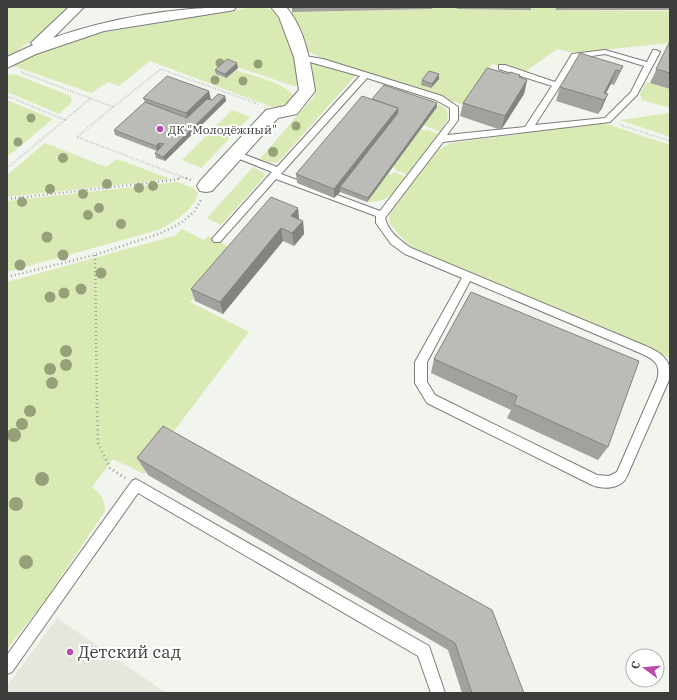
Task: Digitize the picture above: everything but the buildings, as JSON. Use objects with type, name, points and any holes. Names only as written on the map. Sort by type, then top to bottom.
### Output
[{"type":"street","points":[[31,51],[78,7]]},
{"type":"street","points":[[7,63],[31,51],[61,39],[103,27],[229,7]]},
{"type":"street","points":[[206,186],[272,114],[291,110],[307,91],[302,57],[286,16],[278,7]]},
{"type":"lane","points":[[528,129],[575,56],[606,52],[649,65]]},
{"type":"lane","points":[[440,139],[607,120],[634,93],[656,52]]},
{"type":"lane","points":[[302,57],[320,61],[439,98],[454,106],[454,120],[380,218],[381,223],[394,241],[408,251],[468,276],[654,354],[664,363],[666,373],[621,476],[610,482],[596,481],[431,399],[421,383],[421,362],[468,276]]},
{"type":"lane","points":[[502,67],[557,84]]},
{"type":"lane","points":[[217,239],[366,75]]},
{"type":"lane","points":[[235,154],[277,173],[382,215]]},
{"type":"lane","points":[[7,667],[136,485],[424,651],[438,693]]},
{"type":"path","points":[[7,277],[94,254],[161,233],[181,222],[194,212],[201,200],[202,191],[206,186],[76,137],[161,69],[281,112]]},
{"type":"path","points":[[21,72],[113,107]]},
{"type":"path","points":[[7,96],[65,120]]},
{"type":"path","points":[[7,168],[91,98]]},
{"type":"path","points":[[607,120],[670,141]]},
{"type":"path","points":[[7,199],[174,180],[183,177]]},
{"type":"path","points":[[94,254],[98,443],[110,468],[136,485]]},
{"type":"shaded area","name":"Детский сад","points":[[57,618],[166,693],[7,693],[7,686]]},
{"type":"green space","points":[[7,7],[72,7],[41,34],[7,57]]},
{"type":"green space","points":[[254,7],[270,9],[282,20],[290,38],[296,58],[299,85],[294,86],[228,64],[216,74],[226,78],[235,70],[277,84],[285,88],[294,97],[282,106],[272,107],[150,61],[119,86],[108,82],[91,93],[13,66],[42,51],[84,36],[161,21]]},
{"type":"green space","points":[[431,7],[555,7],[556,10],[670,11],[670,43],[582,52],[571,52],[557,49],[525,72],[492,64],[464,105],[323,59],[304,49],[292,12],[432,9]]},
{"type":"green space","points":[[317,63],[356,75],[278,162],[270,163],[260,159],[314,96],[315,90],[310,65]]},
{"type":"green space","points":[[7,74],[17,75],[68,95],[72,98],[71,103],[59,114],[7,92]]},
{"type":"green space","points":[[646,82],[670,89],[670,108],[642,100],[640,94]]},
{"type":"green space","points":[[7,100],[53,119],[7,157]]},
{"type":"green space","points":[[439,104],[444,107],[448,113],[447,120],[440,132],[424,125]]},
{"type":"green space","points":[[232,110],[250,117],[201,168],[182,160]]},
{"type":"green space","points":[[670,113],[670,137],[620,120]]},
{"type":"green space","points":[[604,123],[670,145],[670,358],[512,292],[413,248],[390,224],[389,216],[391,211],[403,196],[426,161],[438,150],[451,143]]},
{"type":"green space","points":[[421,129],[425,131],[426,129],[438,134],[408,175],[396,170],[393,167]]},
{"type":"green space","points":[[45,143],[106,167],[117,159],[171,179],[7,197],[7,175]]},
{"type":"green space","points":[[253,167],[265,174],[264,177],[221,225],[207,218]]},
{"type":"green space","points":[[394,172],[406,177],[391,196],[375,202],[367,202],[388,173],[392,175]]},
{"type":"green space","points":[[178,182],[193,188],[198,193],[196,199],[187,211],[164,227],[158,230],[7,272],[7,201]]},
{"type":"green space","points":[[182,229],[204,240],[208,236],[235,250],[190,302],[249,332],[177,427],[144,474],[113,459],[92,487],[102,498],[105,511],[44,602],[7,649],[7,282],[174,236]]},
{"type":"place","name":"ДК \"Молодёжный\"","points":[[160,129]]},
{"type":"place","name":"Детский сад","points":[[70,652]]}]
